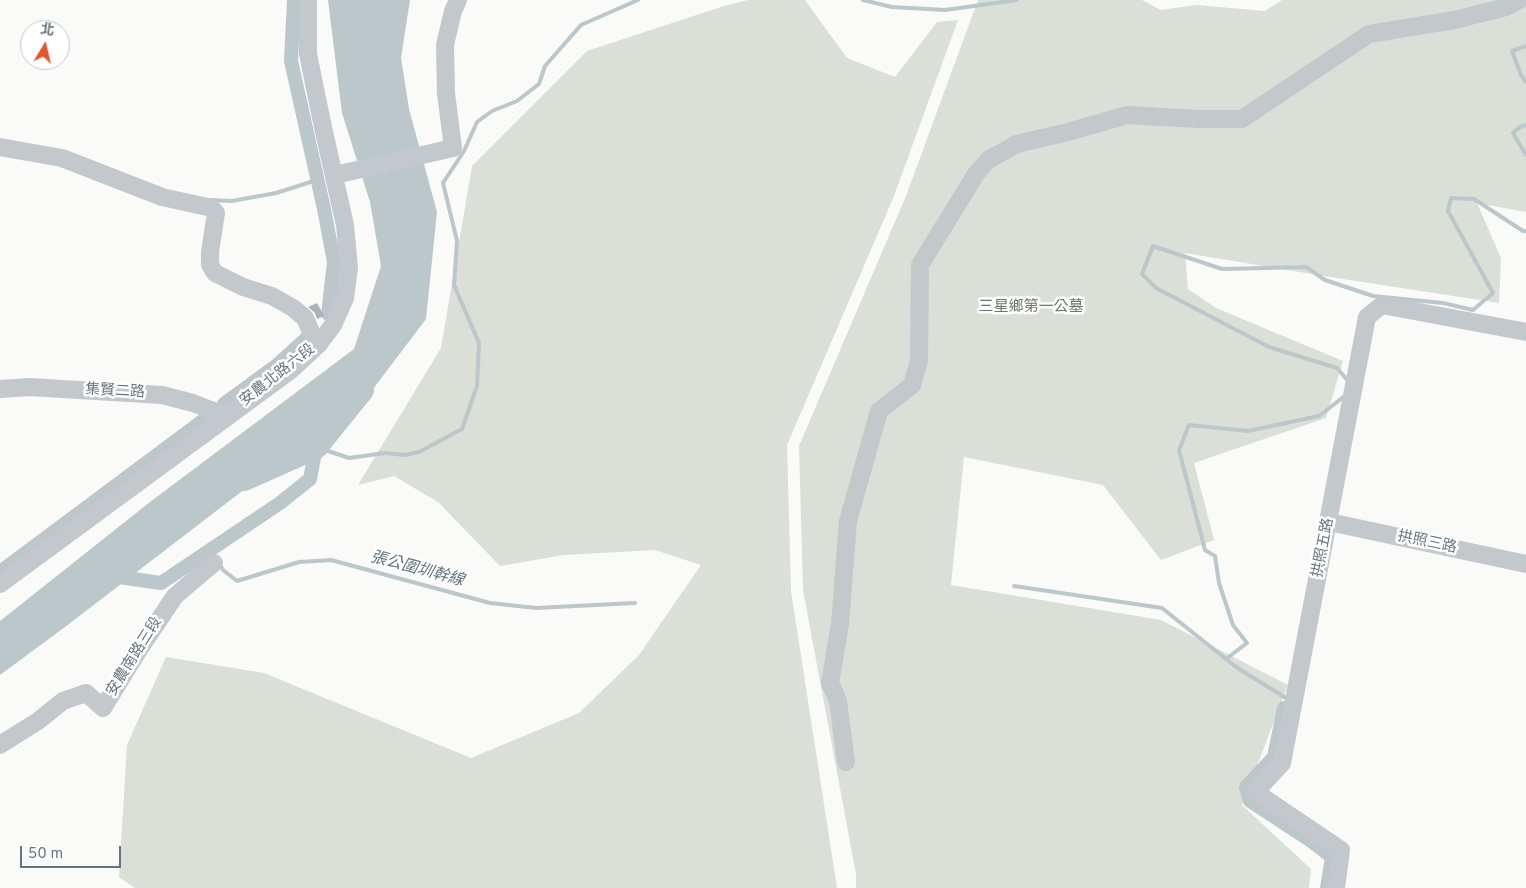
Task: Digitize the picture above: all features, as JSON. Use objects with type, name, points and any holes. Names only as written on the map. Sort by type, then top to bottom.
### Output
[{"type":"lane","name":"安農北路六段","points":[[0,584],[291,370],[317,346],[333,324],[345,298],[349,268],[345,225],[308,54],[308,0]]},
{"type":"lane","points":[[335,175],[453,148],[446,93],[445,45],[453,11],[458,0]]},
{"type":"lane","points":[[846,762],[838,701],[830,683],[840,624],[848,521],[879,411],[912,385],[919,361],[920,266],[976,174],[988,160],[1017,144],[1127,115],[1242,119],[1369,34],[1454,20],[1506,7],[1519,0]]},
{"type":"lane","points":[[0,147],[62,158],[162,196],[212,208],[216,213],[210,252],[210,266],[215,274],[242,287],[272,296],[292,308],[305,318],[317,346]]},
{"type":"lane","name":"拱照五路","points":[[1336,888],[1341,850],[1256,792],[1282,763],[1367,317],[1382,305],[1526,332]]},
{"type":"lane","name":"集賢二路","points":[[0,389],[29,387],[162,395],[193,402],[226,416]]},
{"type":"lane","name":"拱照三路","points":[[1329,522],[1526,564]]},
{"type":"lane","name":"安農南路三段","points":[[0,745],[38,722],[63,701],[86,693],[103,708],[175,596],[214,563]]},
{"type":"green space","points":[[748,0],[805,0],[847,58],[895,77],[937,22],[958,20],[894,196],[787,445],[791,591],[837,888],[135,888],[119,877],[127,745],[166,657],[264,673],[471,758],[579,713],[639,655],[701,565],[655,550],[564,555],[500,566],[438,502],[394,476],[358,485],[441,348],[472,166],[587,51],[724,6]]},
{"type":"green space","name":"三星鄉第一公墓","points":[[978,0],[1142,0],[1161,10],[1196,5],[1265,11],[1282,0],[1526,0],[1526,212],[1477,203],[1501,258],[1499,303],[1185,253],[1188,289],[1216,308],[1343,361],[1326,418],[1194,463],[1214,540],[1161,560],[1103,485],[964,457],[951,585],[1161,620],[1288,685],[1242,805],[1311,869],[1309,888],[856,888],[856,874],[803,590],[799,446],[906,196]]},
{"type":"shaded area","points":[[328,0],[410,0],[401,58],[409,109],[437,212],[426,319],[370,393],[0,675],[0,621],[150,502],[354,349],[381,266],[370,202],[342,113]]},
{"type":"building","points":[[317,303],[324,316],[317,319],[315,313],[308,307]]},
{"type":"waterway","points":[[294,0],[291,61],[334,262],[328,314]]},
{"type":"waterway","points":[[316,447],[349,458],[385,453],[405,455],[419,452],[462,429],[477,386],[479,343],[454,285],[457,241],[443,183],[464,151],[477,122],[492,111],[517,101],[539,84],[545,66],[581,25],[638,0]]},
{"type":"waterway","points":[[863,0],[892,7],[945,10],[1017,0]]},
{"type":"waterway","points":[[1526,46],[1512,51],[1521,75],[1526,82]]},
{"type":"waterway","points":[[1526,125],[1513,133],[1526,155]]},
{"type":"waterway","points":[[211,200],[232,201],[276,193],[317,180]]},
{"type":"waterway","points":[[1348,381],[1337,368],[1269,347],[1156,288],[1142,274],[1153,246],[1222,269],[1306,267],[1325,280],[1373,296],[1443,303],[1473,310],[1493,293],[1448,211],[1451,198],[1474,199],[1523,231],[1526,231]]},
{"type":"waterway","points":[[224,404],[276,366],[307,338]]},
{"type":"waterway","points":[[244,479],[316,447],[362,390]]},
{"type":"waterway","points":[[1286,698],[1226,659],[1247,643],[1233,625],[1219,583],[1215,556],[1205,550],[1179,450],[1189,425],[1248,431],[1319,416],[1346,395]]},
{"type":"waterway","points":[[0,572],[205,419]]},
{"type":"waterway","points":[[112,576],[161,583],[280,503],[310,479],[316,447]]},
{"type":"waterway","name":"張公圍圳幹線","points":[[210,550],[215,557]]},
{"type":"waterway","name":"張公圍圳幹線","points":[[219,563],[223,570],[237,581],[299,562],[331,560],[490,603],[536,608],[635,603]]},
{"type":"waterway","points":[[1014,586],[1162,608],[1226,659]]},
{"type":"waterway","points":[[1284,708],[1274,757],[1246,787],[1250,801],[1332,857],[1327,888]]}]
